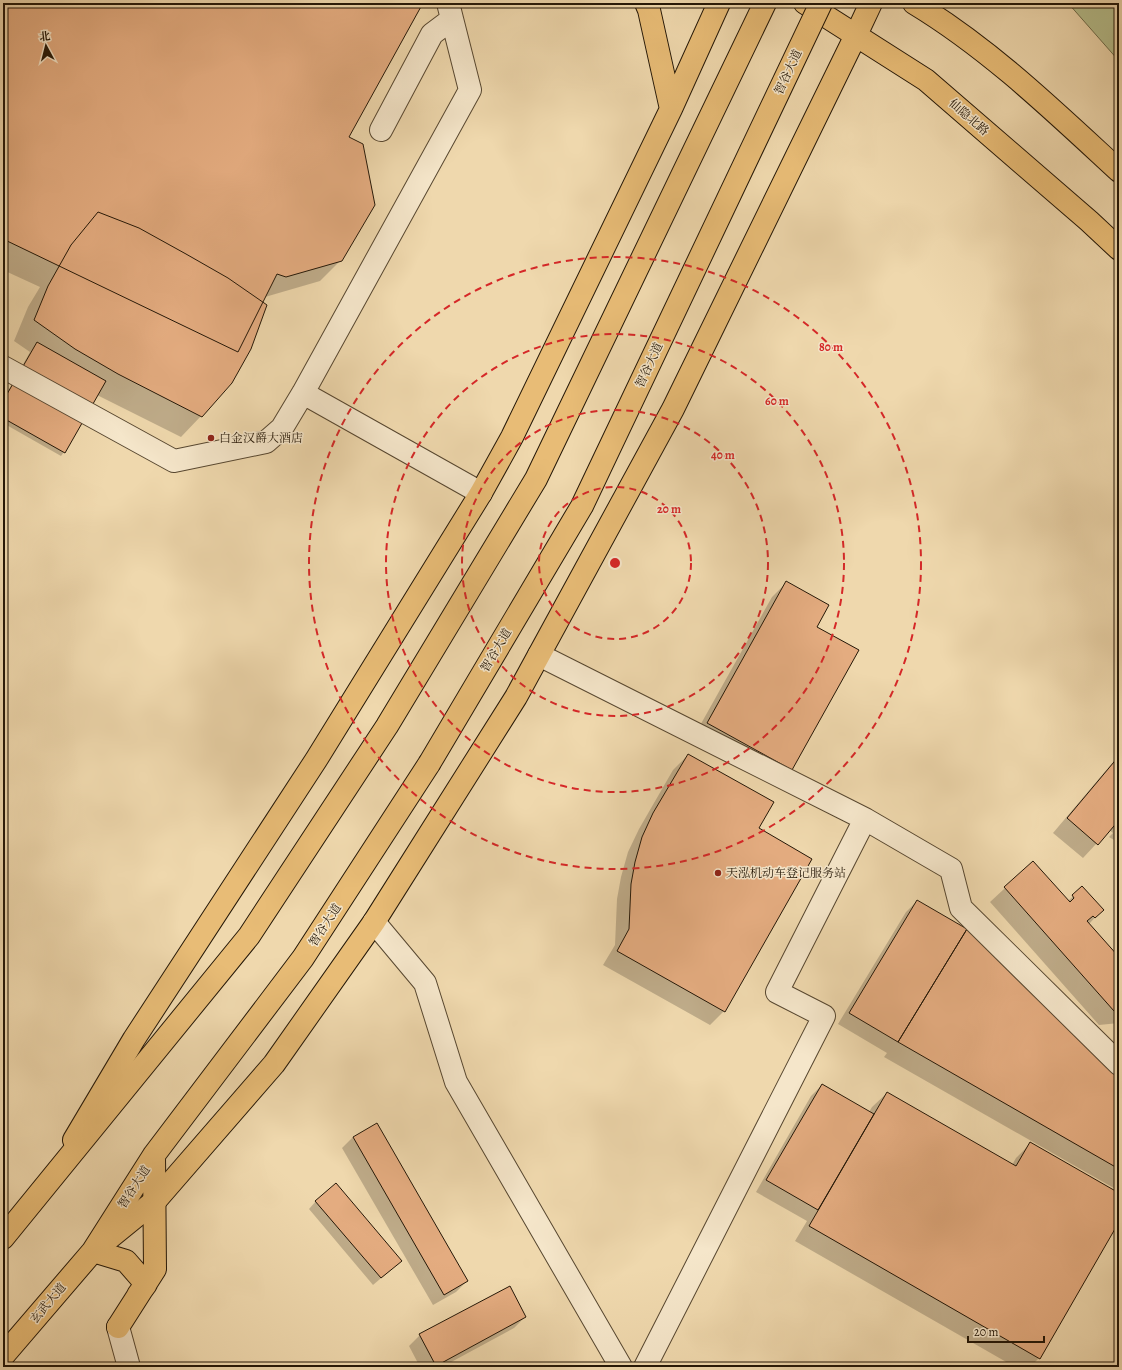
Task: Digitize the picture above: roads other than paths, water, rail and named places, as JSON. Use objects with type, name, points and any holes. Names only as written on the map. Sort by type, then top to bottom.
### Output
[{"type":"main road","points":[[646,3],[649,10],[671,109]]},
{"type":"main road","points":[[48,1184],[134,1039],[316,760],[512,437],[671,109],[719,3]]},
{"type":"main road","points":[[3,1238],[249,936],[387,726],[536,479],[765,3]]},
{"type":"main road","name":"仙隐北路","points":[[805,3],[926,80],[1089,220],[1119,249]]},
{"type":"main road","name":"智谷大道","points":[[92,1251],[154,1155],[303,958],[429,764],[582,506],[821,3]]},
{"type":"main road","points":[[92,1251],[156,1200],[274,1064],[374,922],[516,697],[673,409],[871,3]]},
{"type":"main road","points":[[914,3],[943,20],[1022,82],[1119,171]]},
{"type":"main road","points":[[118,1327],[155,1269],[156,1200],[154,1155]]},
{"type":"main road","points":[[92,1251],[126,1261],[146,1284],[118,1327]]},
{"type":"main road","name":"玄武大道","points":[[3,1356],[92,1251]]},
{"type":"street","points":[[381,130],[432,34],[450,11]]},
{"type":"street","points":[[3,367],[174,461],[266,442],[282,428],[303,393],[470,90],[450,11]]},
{"type":"street","points":[[303,393],[480,492]]},
{"type":"street","points":[[539,655],[865,819],[950,869],[961,908],[1119,1064]]},
{"type":"street","points":[[645,1367],[824,1016],[777,992],[865,819]]},
{"type":"street","points":[[374,922],[425,983],[456,1082],[621,1367]]},
{"type":"street","points":[[118,1327],[129,1367]]},
{"type":"place","name":"白金汉爵大酒店","points":[[211,438]]},
{"type":"place","name":"天泓机动车登记服务站","points":[[718,873]]}]
